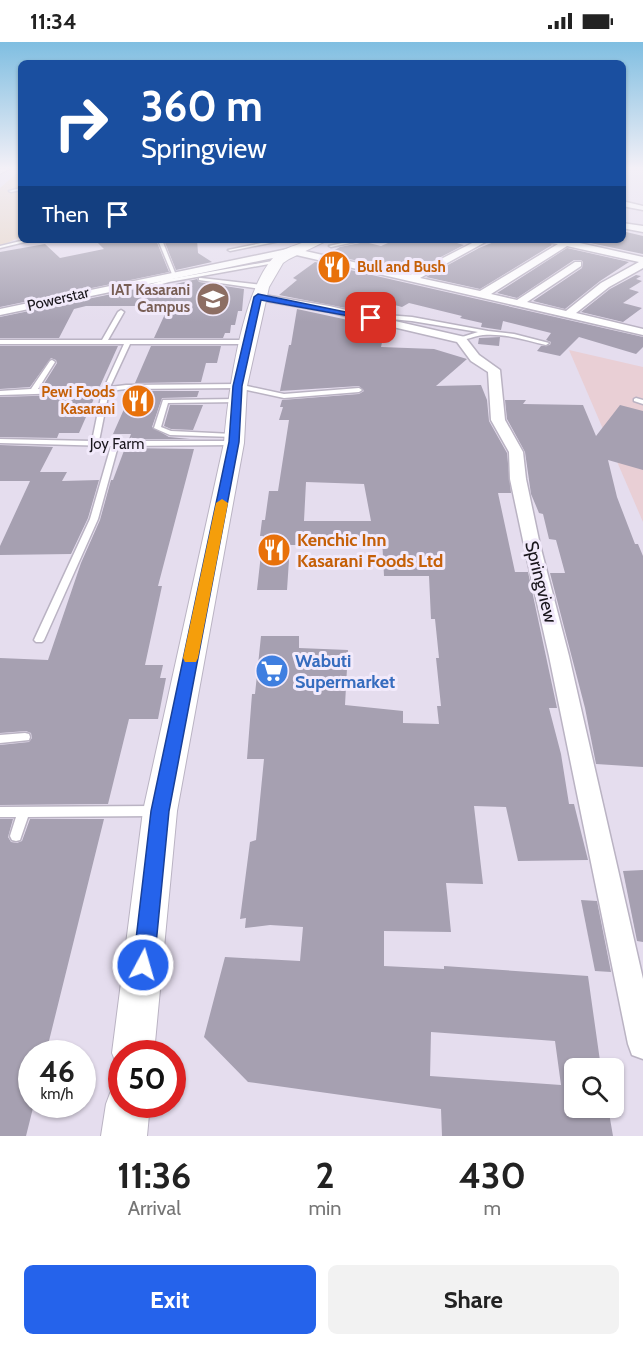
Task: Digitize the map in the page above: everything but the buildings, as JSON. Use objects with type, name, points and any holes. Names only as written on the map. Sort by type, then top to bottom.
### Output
[{"type":"main road","points":[[135,1040],[160,811],[233,439],[247,342],[260,292],[284,251],[327,243]]},
{"type":"main road","points":[[124,1136],[126,1118]]},
{"type":"street","points":[[626,226],[643,230]]},
{"type":"street","points":[[412,278],[479,243]]},
{"type":"street","points":[[480,296],[566,243],[643,262]]},
{"type":"street","points":[[284,251],[412,278],[480,296],[643,332]]},
{"type":"street","name":"Powerstar","points":[[0,312],[284,251]]},
{"type":"street","points":[[569,314],[605,285],[643,262]]},
{"type":"street","points":[[517,304],[578,264]]},
{"type":"street","points":[[260,292],[461,339]]},
{"type":"street","name":"Springview","points":[[461,339],[475,358],[494,370],[498,420],[516,452],[518,479],[532,545],[559,656],[643,1044]]},
{"type":"lane","points":[[0,247],[18,243]]},
{"type":"lane","points":[[161,243],[168,277]]},
{"type":"lane","points":[[230,250],[284,251]]},
{"type":"lane","points":[[196,278],[284,251]]},
{"type":"lane","points":[[141,288],[168,277],[196,278],[260,292]]},
{"type":"lane","points":[[104,342],[121,312]]},
{"type":"lane","points":[[359,315],[412,319],[546,343]]},
{"type":"lane","points":[[461,339],[475,333],[486,332]]},
{"type":"lane","points":[[0,342],[247,342]]},
{"type":"lane","points":[[95,444],[106,390],[127,343]]},
{"type":"lane","points":[[33,391],[52,362]]},
{"type":"lane","points":[[0,393],[106,390],[126,387],[284,396],[359,390]]},
{"type":"lane","points":[[233,439],[170,433],[157,428],[165,401],[238,394]]},
{"type":"lane","name":"Joy Farm","points":[[0,441],[115,444],[233,439]]},
{"type":"lane","points":[[39,640],[94,519],[115,444]]},
{"type":"lane","points":[[0,738],[25,737]]},
{"type":"lane","points":[[0,812],[160,811]]},
{"type":"lane","points":[[16,836],[24,812]]},
{"type":"shaded area","points":[[0,220],[18,220],[18,238],[0,246]]},
{"type":"shaded area","points":[[569,350],[643,367],[643,522]]},
{"type":"slow traffic","points":[[191,658],[222,503]]},
{"type":"place","name":"Bull and Bush","points":[[334,267]]},
{"type":"place","name":"IAT Kasarani Campus","points":[[213,299]]},
{"type":"place","name":"Pewi Foods Kasarani","points":[[138,401]]},
{"type":"place","name":"Kenchic Inn Kasarani Foods Ltd","points":[[274,550]]},
{"type":"place","name":"Wabuti Supermarket","points":[[272,671]]},
{"type":"route","points":[[143,965],[160,811],[234,442],[238,386],[258,297],[285,300],[371,318]]}]
